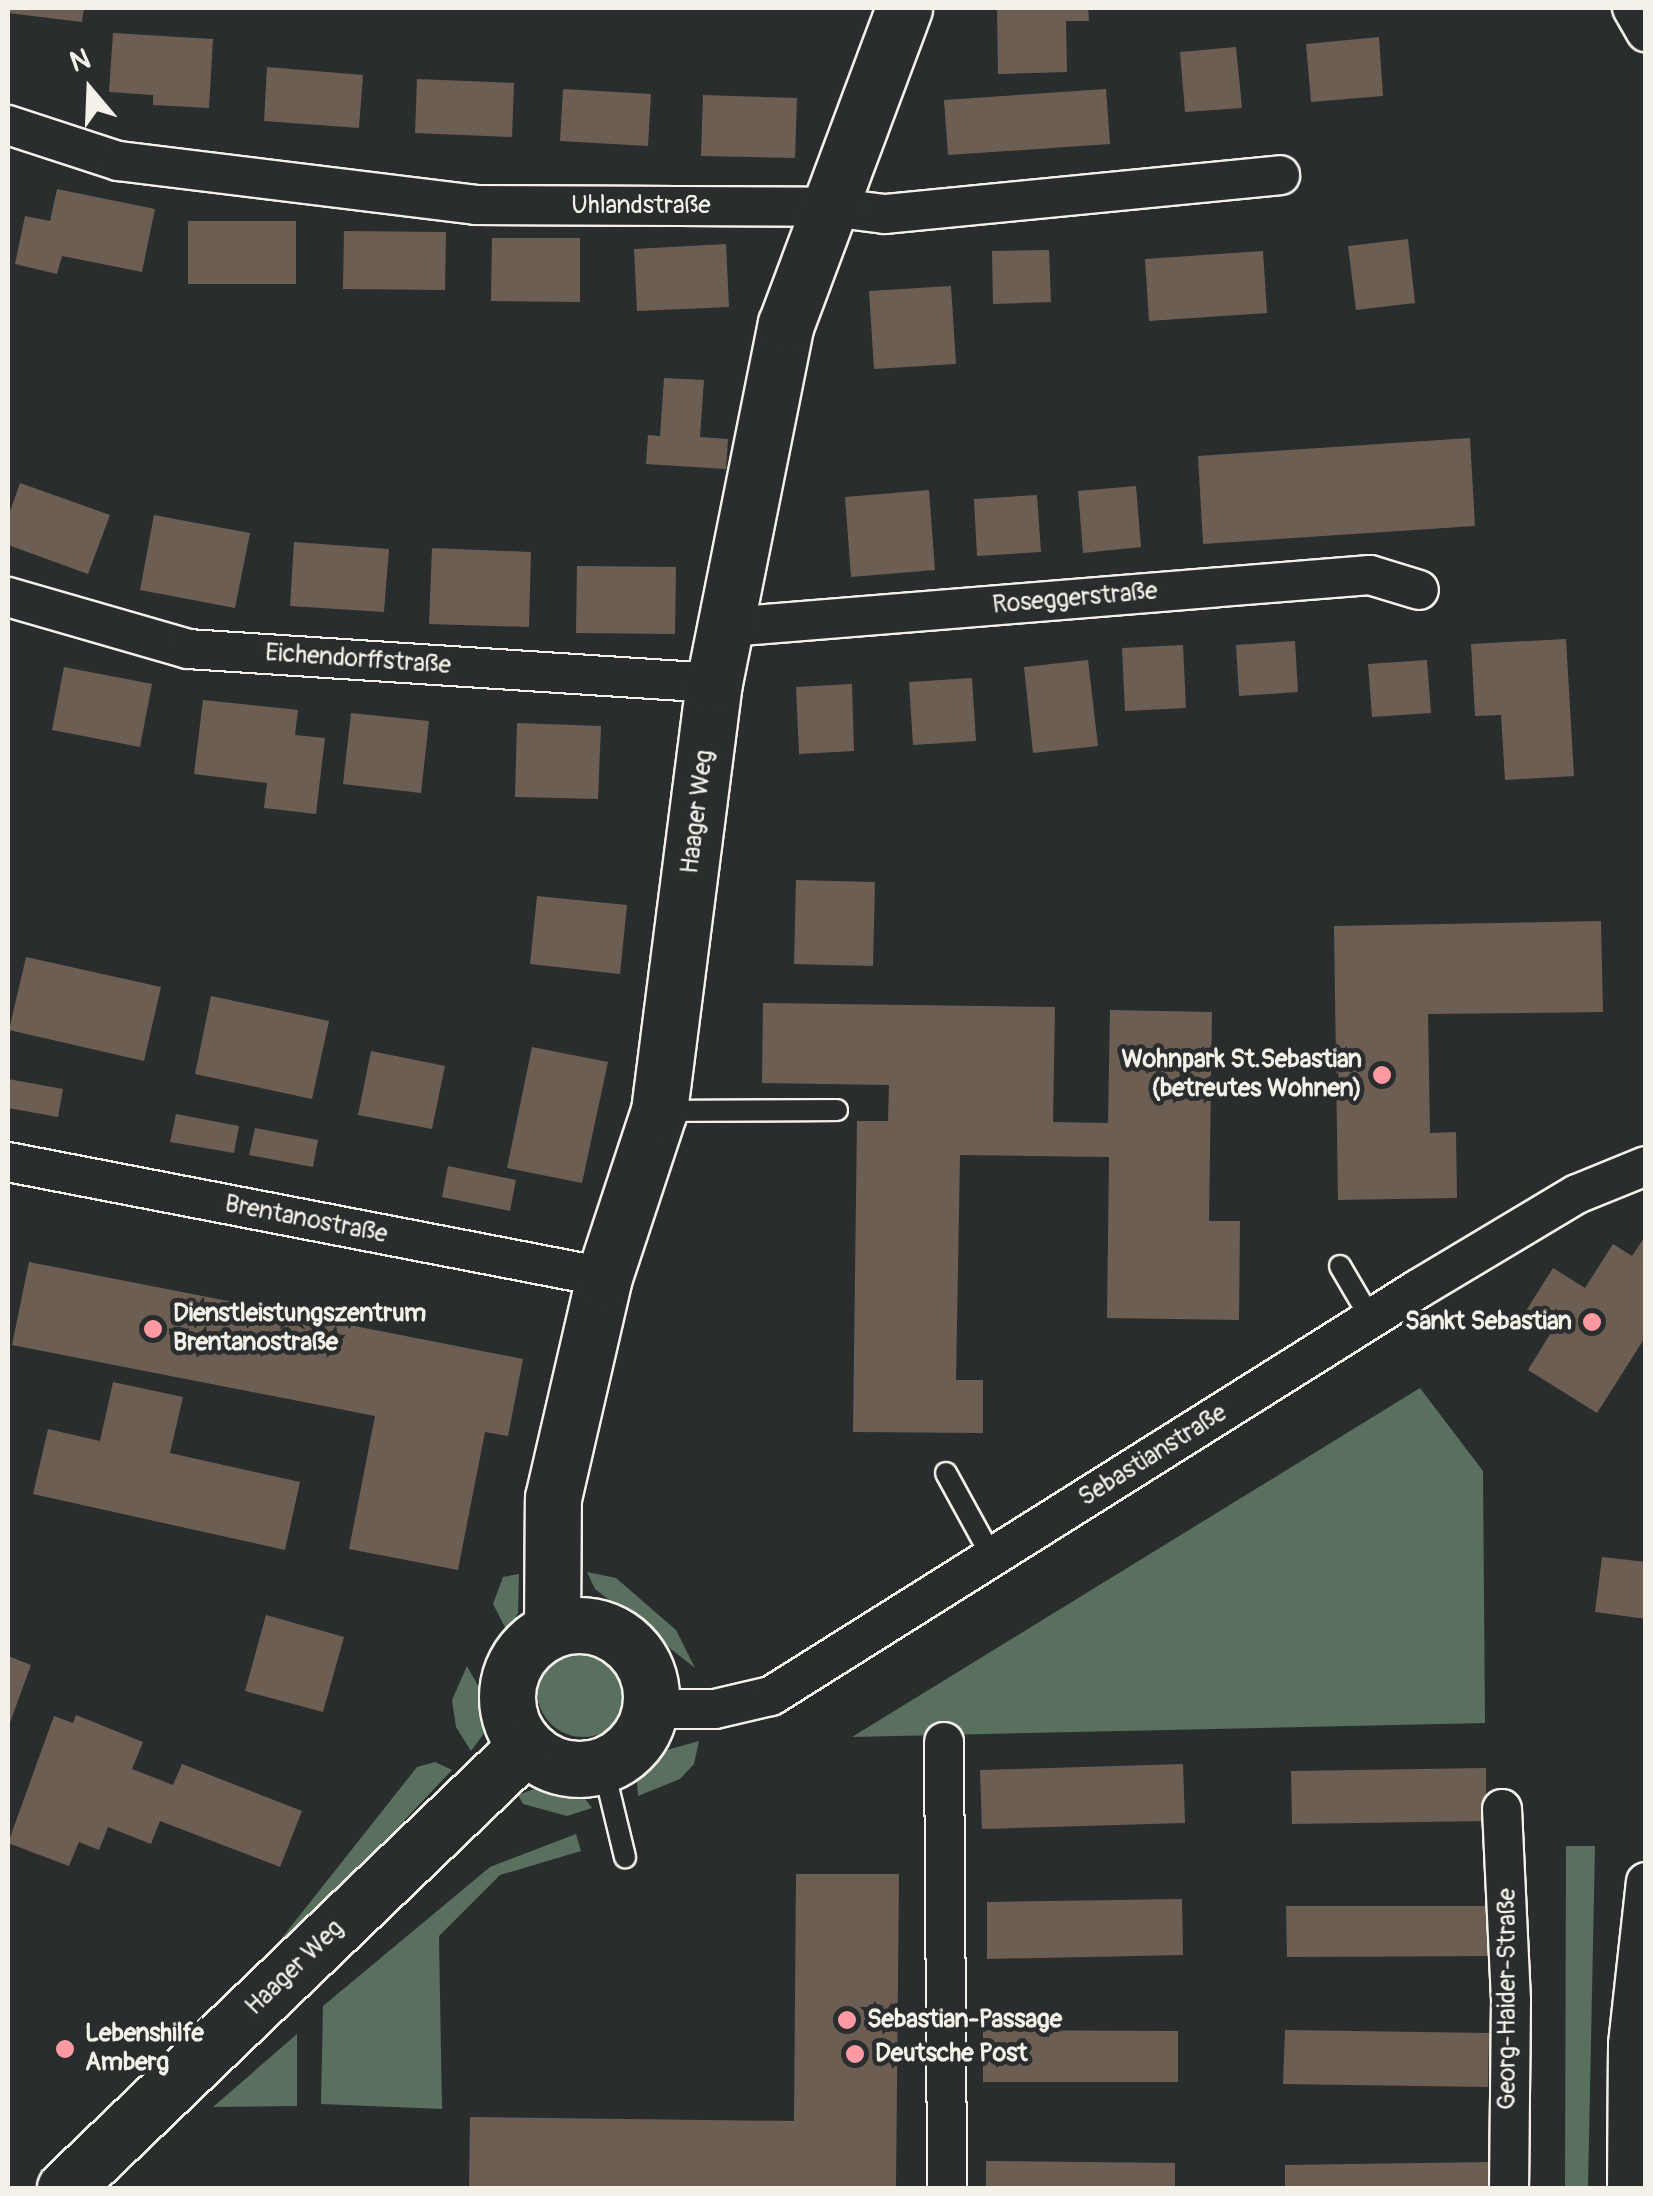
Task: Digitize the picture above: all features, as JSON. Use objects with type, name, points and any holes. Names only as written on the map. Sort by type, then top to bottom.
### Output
[{"type":"street","name":"Haager Weg","points":[[552,1629],[553,1498],[604,1277],[660,1111],[714,683],[729,627],[786,324],[904,8]]},
{"type":"street","points":[[1632,8],[1646,32]]},
{"type":"street","name":"Uhlandstraße","points":[[8,126],[118,161],[476,205],[830,206],[884,214],[1280,175]]},
{"type":"street","name":"Roseggerstraße","points":[[729,627],[1370,574],[1419,590]]},
{"type":"street","name":"Eichendorffstraße","points":[[8,598],[188,649],[714,683]]},
{"type":"street","name":"Brentanostraße","points":[[8,1162],[604,1277]]},
{"type":"street","name":"Sebastianstraße","points":[[650,1709],[715,1710],[771,1696],[1577,1194],[1646,1166]]},
{"type":"street","points":[[578,1624],[624,1640],[646,1672],[650,1709],[634,1743],[603,1766],[575,1770],[548,1763],[525,1746],[510,1723],[509,1682],[528,1644],[552,1629],[578,1624]]},
{"type":"street","points":[[944,1742],[947,2188]]},
{"type":"street","name":"Haager Weg","points":[[65,2188],[525,1746]]},
{"type":"street","name":"Georg-Haider-Straße","points":[[1502,1809],[1512,2000],[1509,2188]]},
{"type":"street","points":[[1627,2188],[1628,2044],[1646,1882]]},
{"type":"lane","points":[[660,1111],[837,1110]]},
{"type":"lane","points":[[1340,1266],[1371,1319]]},
{"type":"lane","points":[[946,1473],[992,1557]]},
{"type":"lane","points":[[603,1766],[626,1857]]},
{"type":"green space","points":[[1420,1388],[1483,1471],[1485,1723],[852,1737]]},
{"type":"green space","points":[[587,1572],[616,1578],[676,1630],[695,1668],[595,1589]]},
{"type":"green space","points":[[519,1574],[518,1613],[508,1633],[493,1604],[503,1577]]},
{"type":"green space","points":[[574,1645],[592,1645],[609,1652],[622,1665],[629,1691],[622,1717],[609,1730],[592,1737],[574,1737],[557,1730],[544,1717],[537,1700],[537,1682],[544,1665],[557,1652]]},
{"type":"green space","points":[[467,1666],[489,1705],[485,1732],[471,1751],[456,1727],[452,1700]]},
{"type":"green space","points":[[699,1741],[694,1764],[680,1779],[638,1796],[636,1767],[645,1756]]},
{"type":"green space","points":[[435,1762],[452,1770],[289,1942],[281,1939],[417,1767]]},
{"type":"green space","points":[[557,1780],[574,1784],[592,1808],[567,1816],[523,1804],[518,1795]]},
{"type":"green space","points":[[576,1834],[581,1851],[500,1875],[439,1936],[442,2109],[321,2104],[323,2006],[490,1867]]},
{"type":"green space","points":[[1566,1846],[1595,1846],[1588,2188],[1565,2188]]},
{"type":"green space","points":[[297,2034],[297,2106],[213,2107]]},
{"type":"building","points":[[8,8],[84,8],[82,22],[8,13]]},
{"type":"building","points":[[997,8],[1088,8],[1089,21],[1066,21],[1067,72],[998,74]]},
{"type":"building","points":[[113,33],[213,39],[209,108],[153,105],[153,95],[109,92]]},
{"type":"building","points":[[1379,37],[1383,96],[1311,102],[1306,44]]},
{"type":"building","points":[[1236,47],[1242,108],[1185,112],[1180,52]]},
{"type":"building","points":[[267,67],[363,75],[359,128],[264,121]]},
{"type":"building","points":[[417,79],[514,83],[512,137],[415,133]]},
{"type":"building","points":[[563,89],[651,94],[648,146],[560,141]]},
{"type":"building","points":[[1106,89],[1110,144],[948,155],[944,100]]},
{"type":"building","points":[[703,95],[797,98],[795,158],[701,156]]},
{"type":"building","points":[[57,189],[155,209],[142,272],[62,256],[57,274],[15,264],[25,216],[50,221]]},
{"type":"building","points":[[188,221],[296,221],[296,284],[188,284]]},
{"type":"building","points":[[344,231],[446,232],[445,290],[343,289]]},
{"type":"building","points":[[492,238],[580,238],[580,302],[491,301]]},
{"type":"building","points":[[1408,239],[1415,303],[1356,310],[1348,246]]},
{"type":"building","points":[[726,244],[729,307],[637,311],[634,249]]},
{"type":"building","points":[[1049,250],[1051,302],[993,304],[992,251]]},
{"type":"building","points":[[1263,251],[1267,313],[1149,321],[1145,259]]},
{"type":"building","points":[[951,286],[956,364],[874,369],[869,291]]},
{"type":"building","points":[[664,378],[704,380],[700,437],[728,439],[726,469],[646,464],[648,435],[660,436]]},
{"type":"building","points":[[1470,438],[1475,526],[1203,544],[1198,456]]},
{"type":"building","points":[[20,483],[110,515],[88,574],[8,545],[8,517]]},
{"type":"building","points":[[1136,486],[1141,547],[1083,553],[1078,491]]},
{"type":"building","points":[[929,490],[935,570],[851,577],[845,497]]},
{"type":"building","points":[[1037,495],[1041,552],[977,556],[974,499]]},
{"type":"building","points":[[154,515],[250,533],[235,608],[140,590]]},
{"type":"building","points":[[294,542],[389,549],[384,612],[290,606]]},
{"type":"building","points":[[432,548],[531,552],[529,627],[429,624]]},
{"type":"building","points":[[577,566],[676,567],[675,634],[576,633]]},
{"type":"building","points":[[1566,639],[1574,776],[1505,780],[1501,715],[1475,716],[1471,644]]},
{"type":"building","points":[[1295,641],[1298,692],[1239,696],[1236,645]]},
{"type":"building","points":[[1183,645],[1186,708],[1125,711],[1122,648]]},
{"type":"building","points":[[1088,660],[1098,746],[1033,753],[1024,667]]},
{"type":"building","points":[[1427,660],[1431,713],[1372,717],[1368,664]]},
{"type":"building","points":[[64,667],[152,684],[140,747],[52,730]]},
{"type":"building","points":[[972,678],[976,741],[913,745],[909,682]]},
{"type":"building","points":[[852,684],[854,751],[799,754],[796,687]]},
{"type":"building","points":[[203,700],[298,710],[295,735],[325,738],[316,814],[264,808],[267,783],[194,774]]},
{"type":"building","points":[[351,713],[429,721],[421,793],[343,784]]},
{"type":"building","points":[[517,723],[601,726],[598,799],[515,797]]},
{"type":"building","points":[[796,880],[875,882],[873,966],[794,964]]},
{"type":"building","points":[[537,896],[627,905],[620,974],[530,964]]},
{"type":"building","name":"Wohnpark St.Sebastian (betreutes Wohnen)","points":[[1601,921],[1603,1012],[1428,1014],[1430,1133],[1456,1132],[1457,1198],[1338,1200],[1334,926]]},
{"type":"building","points":[[26,957],[161,987],[144,1061],[9,1030]]},
{"type":"building","points":[[211,996],[329,1021],[312,1099],[195,1074]]},
{"type":"building","points":[[763,1003],[1055,1007],[1053,1122],[1108,1123],[1110,1010],[1212,1012],[1209,1221],[1240,1221],[1239,1320],[1107,1318],[1109,1157],[960,1155],[956,1380],[983,1380],[983,1433],[853,1432],[857,1121],[888,1121],[889,1085],[762,1083]]},
{"type":"building","points":[[532,1047],[608,1062],[582,1183],[507,1168]]},
{"type":"building","points":[[371,1051],[445,1066],[432,1129],[358,1115]]},
{"type":"building","points":[[8,1079],[63,1089],[58,1117],[8,1108]]},
{"type":"building","points":[[176,1114],[239,1126],[234,1153],[170,1142]]},
{"type":"building","points":[[255,1128],[318,1140],[313,1167],[249,1155]]},
{"type":"building","points":[[448,1166],[516,1180],[510,1211],[442,1197]]},
{"type":"building","name":"Sankt Sebastian","points":[[1646,1235],[1646,1336],[1597,1413],[1528,1370],[1552,1331],[1524,1314],[1553,1268],[1585,1288],[1613,1244],[1632,1256]]},
{"type":"building","points":[[29,1262],[523,1359],[508,1436],[485,1432],[458,1570],[349,1549],[375,1416],[12,1345]]},
{"type":"building","points":[[113,1382],[183,1397],[170,1453],[300,1482],[285,1550],[33,1494],[48,1429],[100,1441]]},
{"type":"building","points":[[1602,1557],[1646,1562],[1646,1619],[1595,1612]]},
{"type":"building","points":[[266,1615],[344,1637],[323,1712],[245,1691]]},
{"type":"building","points":[[8,1656],[31,1665],[8,1728]]},
{"type":"building","points":[[76,1715],[143,1742],[132,1769],[173,1785],[182,1764],[302,1811],[280,1867],[160,1821],[151,1844],[108,1827],[99,1850],[79,1842],[69,1866],[8,1843],[54,1716],[73,1723]]},
{"type":"building","points":[[1183,1764],[1185,1823],[982,1829],[980,1770]]},
{"type":"building","points":[[1486,1768],[1486,1821],[1292,1824],[1291,1771]]},
{"type":"building","points":[[796,1874],[899,1874],[896,2188],[469,2188],[470,2117],[794,2121]]},
{"type":"building","points":[[1182,1899],[1183,1955],[987,1959],[987,1902]]},
{"type":"building","points":[[1286,1906],[1493,1906],[1493,1956],[1287,1957]]},
{"type":"building","points":[[983,2030],[1178,2031],[1178,2082],[983,2082]]},
{"type":"building","points":[[1285,2030],[1489,2033],[1488,2087],[1283,2084]]},
{"type":"building","points":[[986,2161],[1175,2163],[1175,2188],[986,2188]]},
{"type":"building","points":[[1490,2162],[1491,2188],[1285,2188],[1285,2165]]},
{"type":"place","name":"Wohnpark St.Sebastian (betreutes Wohnen)","points":[[1382,1075]]},
{"type":"place","name":"Sankt Sebastian","points":[[1592,1322]]},
{"type":"place","name":"Dienstleistungszentrum Brentanostraße","points":[[153,1329]]},
{"type":"place","name":"Sebastian-Passage","points":[[847,2020]]},
{"type":"place","name":"Lebenshilfe Amberg","points":[[65,2049]]},
{"type":"place","name":"Deutsche Post","points":[[855,2054]]}]
